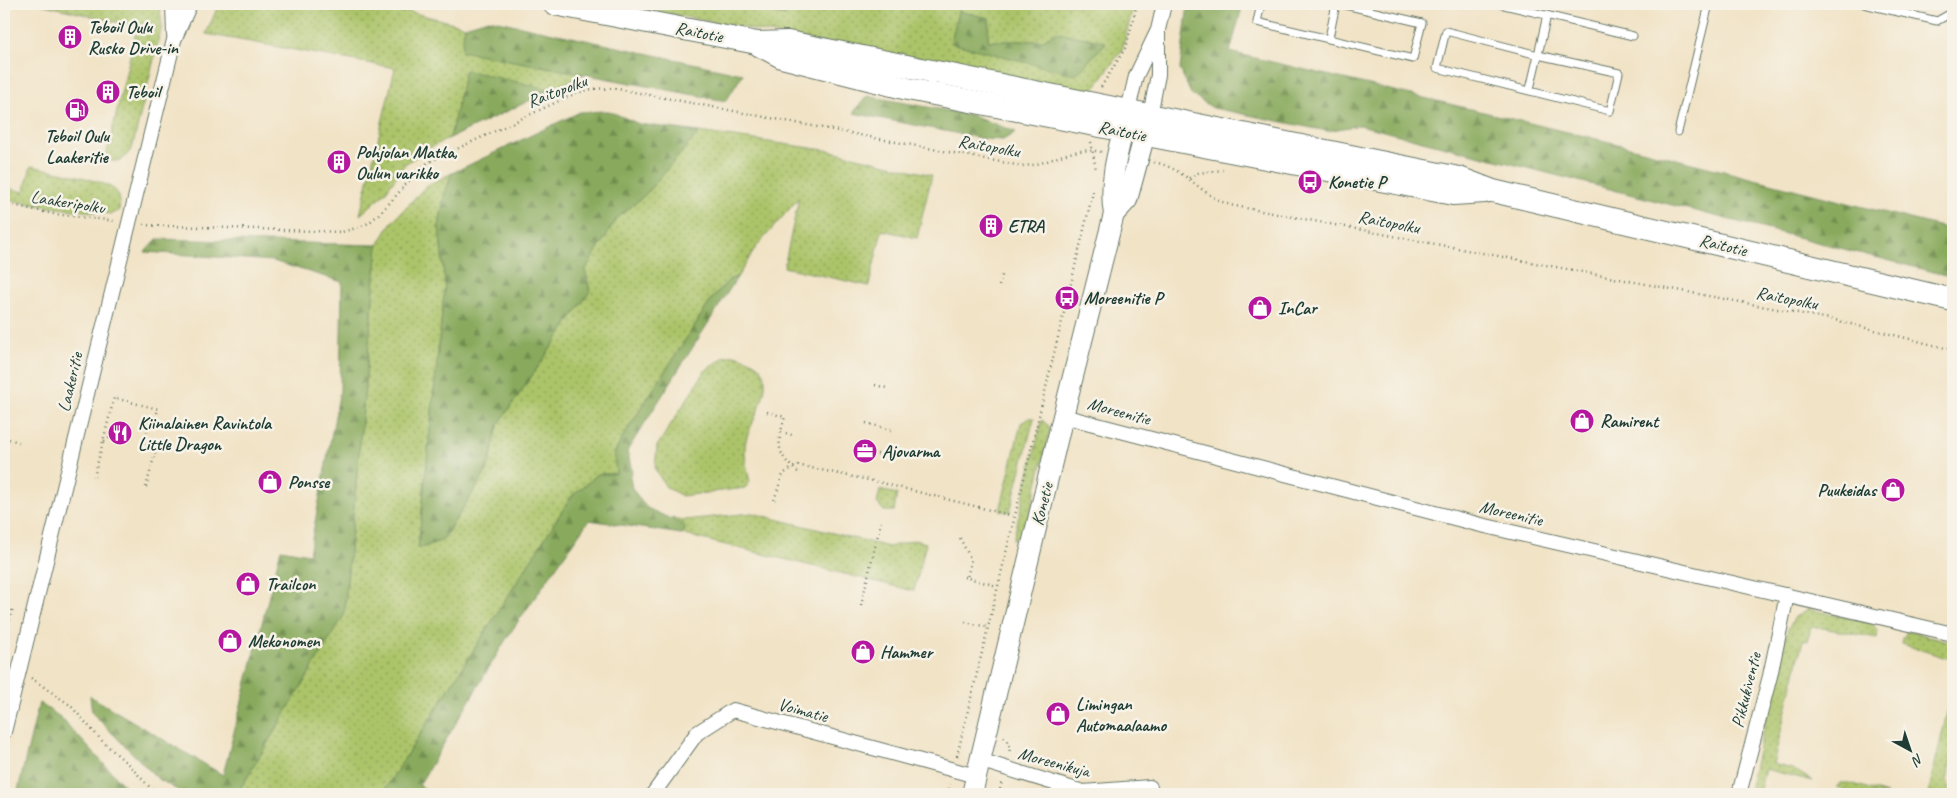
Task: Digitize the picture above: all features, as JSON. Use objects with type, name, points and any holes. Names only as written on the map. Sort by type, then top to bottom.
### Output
[{"type":"main road","name":"Raitotie","points":[[554,4],[757,44],[788,42],[1452,194],[1493,191],[1953,300]]},
{"type":"street","name":"Laakeritie","points":[[173,4],[174,40]]},
{"type":"street","name":"Laakeritie","points":[[4,732],[174,40],[190,4]]},
{"type":"street","points":[[1126,120],[1136,76],[1158,30],[1164,4]]},
{"type":"street","points":[[1148,125],[1158,75],[1158,30]]},
{"type":"street","name":"Konetie","points":[[976,777],[1114,214],[1111,197],[1117,154],[1126,120]]},
{"type":"street","name":"Konetie","points":[[1114,214],[1127,200],[1148,125]]},
{"type":"street","name":"Moreenitie","points":[[1063,416],[1477,524],[1953,634]]},
{"type":"street","name":"Pikkukiventie","points":[[1739,794],[1770,676],[1787,595]]},
{"type":"street","name":"Voimatie","points":[[654,794],[698,733],[733,710],[976,777]]},
{"type":"street","name":"Moreenikuja","points":[[976,777],[1083,792],[1150,787]]},
{"type":"lane","points":[[1261,4],[1257,22],[1413,59],[1422,23],[1341,4]]},
{"type":"lane","points":[[1329,38],[1336,4]]},
{"type":"lane","points":[[1500,4],[1633,36]]},
{"type":"lane","points":[[1678,132],[1708,4]]},
{"type":"lane","points":[[1864,4],[1937,21],[1953,12]]},
{"type":"lane","points":[[1530,89],[1547,15]]},
{"type":"lane","points":[[1446,30],[1538,55],[1619,73],[1610,111],[1530,89],[1437,68],[1446,30]]},
{"type":"path","points":[[1096,172],[1090,144],[1100,89],[1126,47],[1136,4]]},
{"type":"path","name":"Raitopolku","points":[[130,223],[150,226],[342,232],[360,227],[371,221],[413,174],[429,162],[576,93],[592,89],[613,88],[1022,166],[1041,163],[1074,150],[1092,150],[1117,154]]},
{"type":"path","name":"Raitopolku","points":[[1140,159],[1176,168],[1203,191],[1217,200],[1230,205],[1835,320],[1953,350]]},
{"type":"path","points":[[948,794],[1095,184]]},
{"type":"path","name":"Laakeripolku","points":[[4,203],[53,214],[130,223]]},
{"type":"path","points":[[999,286],[1003,272]]},
{"type":"path","points":[[875,385],[886,388]]},
{"type":"path","points":[[94,477],[114,398],[158,409],[153,428],[149,427],[144,443],[157,446],[145,491]]},
{"type":"path","points":[[767,412],[785,417],[778,444],[785,460],[798,473]]},
{"type":"path","points":[[148,422],[154,423]]},
{"type":"path","points":[[866,423],[892,430]]},
{"type":"path","points":[[103,442],[109,438],[112,430]]},
{"type":"path","points":[[781,432],[792,435]]},
{"type":"path","points":[[4,438],[19,442]]},
{"type":"path","points":[[877,454],[885,456]]},
{"type":"path","points":[[774,500],[784,474],[791,467],[806,466],[1014,516]]},
{"type":"path","points":[[861,605],[881,522]]},
{"type":"path","points":[[960,538],[971,560],[965,578],[997,586]]},
{"type":"path","points":[[4,644],[13,607]]},
{"type":"path","points":[[965,622],[987,627]]},
{"type":"path","points":[[18,673],[37,680],[70,705],[103,742],[129,765],[156,794]]},
{"type":"green space","points":[[41,4],[159,4],[162,26],[132,149],[121,161],[105,161],[137,27]]},
{"type":"green space","points":[[219,4],[358,4],[395,8],[465,26],[462,51],[584,74],[552,90],[465,71],[450,138],[429,148],[405,164],[384,194],[360,215],[395,68],[206,34]]},
{"type":"green space","points":[[618,4],[724,4],[785,16],[793,4],[1086,4],[1105,8],[1107,4],[1134,4],[1122,50],[1095,87],[1093,95]],"holes":[[[959,12],[989,18],[988,41],[1042,41],[1056,32],[1106,43],[1076,74],[952,43]]]},
{"type":"green space","points":[[724,4],[793,4],[785,16]]},
{"type":"green space","points":[[1188,4],[1243,4],[1230,52],[1618,144],[1953,230],[1953,277],[1360,125],[1327,131],[1213,108],[1191,94],[1180,69]]},
{"type":"green space","points":[[958,11],[989,18],[988,41],[1042,41],[1056,32],[1106,42],[1076,75],[951,43]]},
{"type":"green space","points":[[488,19],[743,74],[726,101],[461,51],[465,26]]},
{"type":"green space","points":[[465,70],[552,90],[450,138]]},
{"type":"green space","points":[[867,96],[971,115],[1016,132],[1003,140],[985,139],[853,113]]},
{"type":"green space","points":[[609,111],[639,124],[699,132],[644,196],[617,218],[585,270],[590,291],[498,425],[488,469],[442,540],[418,549],[445,284],[439,227],[444,196],[452,173],[580,112]]},
{"type":"green space","points":[[699,132],[832,151],[932,175],[917,238],[882,230],[869,286],[784,267],[799,198],[757,246],[738,276],[729,280],[713,297],[622,438],[614,455],[617,474],[598,474],[571,497],[382,794],[237,794],[344,615],[378,245],[391,223],[426,186],[452,173],[444,196],[439,227],[445,284],[418,549],[443,540],[488,469],[498,425],[590,291],[585,270],[617,218],[644,196]]},
{"type":"green space","points":[[31,166],[74,175],[107,185],[114,189],[119,196],[119,211],[112,214],[48,207],[4,199],[4,187],[24,192]]},
{"type":"green space","points":[[157,239],[378,245],[344,615],[237,794],[184,794],[157,778],[92,713],[90,696],[223,775],[281,549],[309,554],[340,390],[342,282],[273,261],[145,252]]},
{"type":"green space","points":[[738,276],[627,451],[632,471],[630,477],[632,488],[641,501],[647,508],[684,525],[685,531],[681,534],[589,520],[508,636],[419,785],[433,794],[382,794],[571,497],[598,474],[616,474],[614,455],[622,438],[713,297],[729,280]]},
{"type":"green space","points":[[735,355],[753,362],[761,369],[765,378],[762,399],[745,445],[750,482],[745,488],[682,496],[666,487],[655,469],[657,446],[705,371],[724,357]]},
{"type":"green space","points":[[1029,418],[1034,418],[1010,512],[1000,511],[1021,423]]},
{"type":"green space","points":[[1042,420],[1049,426],[1050,431],[1025,533],[1013,540]]},
{"type":"green space","points":[[880,490],[897,494],[894,511],[884,511],[877,503]]},
{"type":"green space","points":[[752,513],[889,547],[914,540],[926,543],[914,591],[681,534],[685,531],[671,518],[684,520]]},
{"type":"green space","points":[[1808,609],[1871,623],[1878,630],[1877,638],[1811,626],[1808,641],[1803,640],[1773,764],[1793,769],[1813,781],[1765,769],[1759,794],[1748,794],[1787,631],[1795,617]]},
{"type":"green space","points":[[1907,631],[1953,642],[1953,660],[1902,644]]},
{"type":"green space","points":[[1953,687],[1953,750],[1947,781],[1951,794],[1928,794]]},
{"type":"green space","points":[[39,703],[60,717],[132,794],[17,794]]},
{"type":"green space","points":[[1840,783],[1850,783],[1887,794],[1843,794],[1844,789],[1837,787]]},
{"type":"place","name":"Teboil Oulu Rusko Drive-in","points":[[70,37]]},
{"type":"place","name":"Teboil","points":[[108,92]]},
{"type":"place","name":"Teboil Oulu Laakeritie","points":[[77,110]]},
{"type":"place","name":"Pohjolan Matka, Oulun varikko","points":[[339,162]]},
{"type":"place","name":"Konetie P","points":[[1310,182]]},
{"type":"place","name":"ETRA","points":[[991,226]]},
{"type":"place","name":"Moreenitie P","points":[[1067,298]]},
{"type":"place","name":"InCar","points":[[1260,308]]},
{"type":"place","name":"Ramirent","points":[[1582,421]]},
{"type":"place","name":"Kiinalainen Ravintola Little Dragon","points":[[120,433]]},
{"type":"place","name":"Ajovarma","points":[[865,451]]},
{"type":"place","name":"Ponsse","points":[[270,482]]},
{"type":"place","name":"Puukeidas","points":[[1893,490]]},
{"type":"place","name":"Trailcon","points":[[248,584]]},
{"type":"place","name":"Mekonomen","points":[[230,641]]},
{"type":"place","name":"Hammer","points":[[863,652]]},
{"type":"place","name":"Limingan Automaalaamo","points":[[1058,714]]}]
